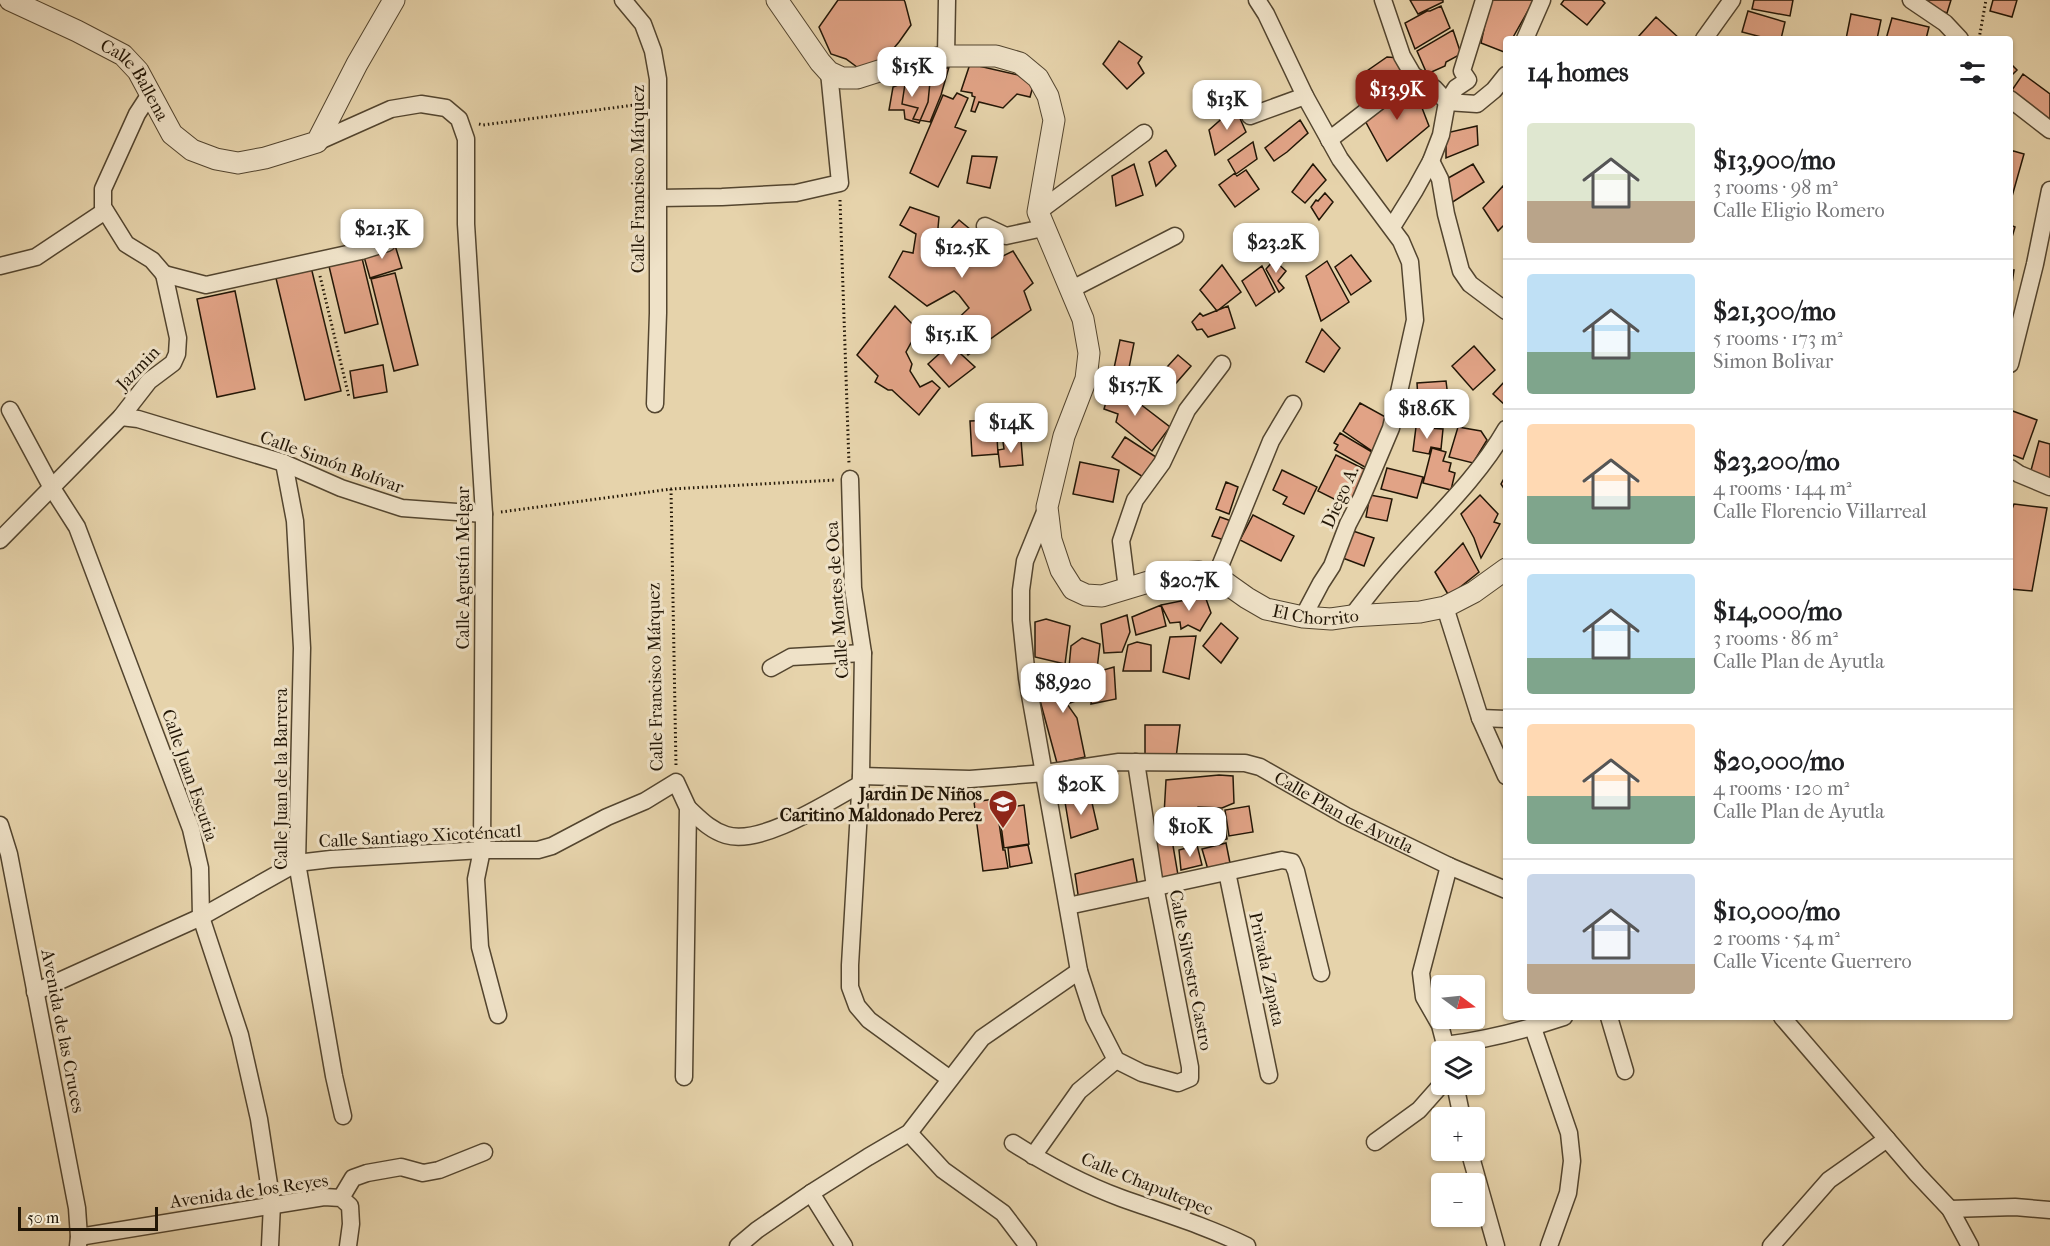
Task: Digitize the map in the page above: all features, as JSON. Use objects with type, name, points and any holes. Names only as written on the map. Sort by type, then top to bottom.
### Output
[{"type":"street","name":"Calle Ballena","points":[[10,0],[123,55],[138,71],[172,134],[192,150],[216,159],[238,163],[266,159],[317,142]]},
{"type":"street","points":[[317,142],[357,64],[394,0]]},
{"type":"street","name":"Calle Francisco Márquez","points":[[623,0],[643,24],[653,51],[658,79],[658,313],[655,404]]},
{"type":"street","points":[[777,0],[820,62],[829,72],[842,78],[857,78],[946,56],[996,56],[1020,63],[1038,78],[1048,96],[1054,120],[1040,192],[1041,220],[1083,319],[1089,353],[1086,379],[1064,436],[1047,507],[1025,561],[1021,590],[1021,620],[1027,678],[1079,970],[1094,1017],[1116,1060],[1079,1091],[1033,1156]]},
{"type":"street","points":[[946,56],[947,0]]},
{"type":"street","name":"Diego A.","points":[[1257,0],[1329,140],[1401,240],[1410,262],[1415,320],[1391,428],[1332,566],[1320,583],[1303,617]]},
{"type":"street","points":[[1383,0],[1402,56],[1413,75],[1434,88],[1447,102],[1477,104],[1494,90],[1503,79]]},
{"type":"street","points":[[1392,227],[1416,190],[1431,161],[1441,135],[1447,102],[1456,88],[1468,81],[1462,71],[1484,0]]},
{"type":"street","points":[[1526,36],[1542,0]]},
{"type":"street","points":[[1706,36],[1732,0]]},
{"type":"street","points":[[1911,0],[1945,23],[1957,36]]},
{"type":"street","points":[[658,198],[722,198],[796,193],[840,183],[829,72]]},
{"type":"street","points":[[1329,140],[1413,75]]},
{"type":"street","points":[[150,94],[136,114],[103,189],[103,207],[126,244],[152,260],[164,273],[206,285],[387,243]]},
{"type":"street","points":[[1250,116],[1305,96]]},
{"type":"street","points":[[2013,101],[2050,130]]},
{"type":"street","points":[[317,142],[391,109],[421,104],[446,108],[459,119]]},
{"type":"street","name":"Calle Agustín Melgar","points":[[459,119],[466,139],[466,224],[484,514],[482,850],[476,879],[480,947],[498,1015]]},
{"type":"street","points":[[984,226],[1006,236],[1041,220],[1144,133]]},
{"type":"street","points":[[1431,161],[1440,179],[1446,214],[1461,271],[1470,284],[1503,310]]},
{"type":"street","points":[[2013,352],[2035,264],[2050,190]]},
{"type":"street","points":[[0,266],[36,257],[105,211]]},
{"type":"street","points":[[1070,290],[1175,236]]},
{"type":"street","name":"Jazmin","points":[[121,417],[149,381],[173,363],[177,354],[178,338],[164,273]]},
{"type":"street","points":[[1127,589],[1121,541],[1135,500],[1162,463],[1187,410],[1222,364]]},
{"type":"street","points":[[1216,576],[1271,441],[1293,404]]},
{"type":"street","name":"Calle Juan Escutia","points":[[10,410],[52,488],[77,527],[191,829],[200,868],[201,917],[240,1035],[259,1119],[272,1204],[270,1246]]},
{"type":"street","points":[[0,540],[121,417]]},
{"type":"street","name":"Calle Simón Bolívar","points":[[121,417],[138,418],[284,463],[341,488],[402,508],[484,514]]},
{"type":"street","points":[[1352,616],[1392,566],[1439,517],[1491,455],[1503,434]]},
{"type":"street","name":"Calle Juan de la Barrera","points":[[284,463],[295,520],[302,648],[297,863],[343,1116]]},
{"type":"street","points":[[2013,470],[2050,487]]},
{"type":"street","name":"Calle Montes de Oca","points":[[850,479],[853,588],[863,653],[860,781],[850,987],[857,1006],[869,1020],[950,1079]]},
{"type":"street","name":"El Chorrito","points":[[1047,507],[1051,540],[1061,570],[1073,589],[1086,595],[1102,596],[1178,573],[1199,572],[1216,576],[1266,609],[1303,617],[1331,619],[1420,612],[1445,606],[1474,592],[1503,571]]},
{"type":"street","points":[[1445,606],[1480,718],[1503,769]]},
{"type":"street","points":[[771,668],[791,657],[863,653]]},
{"type":"street","points":[[1480,718],[1503,719]]},
{"type":"street","name":"Calle Plan de Ayutla","points":[[688,808],[710,828],[728,836],[747,837],[766,833],[860,781],[970,779],[1044,773],[1119,762],[1245,763],[1260,767],[1346,816],[1449,866],[1503,889]]},
{"type":"street","name":"Calle Silvestre Castro","points":[[1116,1060],[1142,1073],[1178,1083],[1190,1078],[1190,1067],[1155,886],[1136,762]]},
{"type":"street","name":"Calle Francisco Márquez","points":[[676,782],[688,808],[684,1077]]},
{"type":"street","name":"Calle Santiago Xicoténcatl","points":[[35,992],[201,917],[297,863],[482,850],[538,850],[552,846],[607,817],[645,801],[676,782]]},
{"type":"street","name":"Avenida de las Cruces","points":[[0,825],[9,854],[77,1208],[78,1242]]},
{"type":"street","points":[[1068,906],[1282,860],[1292,862],[1322,973]]},
{"type":"street","points":[[1444,1041],[1440,1025],[1424,997],[1421,973],[1449,866]]},
{"type":"street","name":"Privada Zapata","points":[[1227,872],[1269,1075]]},
{"type":"street","points":[[738,1246],[811,1193],[909,1133],[982,1038],[1079,970]]},
{"type":"street","points":[[1479,1041],[1556,1020]]},
{"type":"street","points":[[1610,1020],[1624,1071]]},
{"type":"street","points":[[1785,1020],[1950,1209],[1970,1246]]},
{"type":"street","points":[[1533,1028],[1569,1133],[1572,1161],[1568,1193],[1549,1246]]},
{"type":"street","points":[[1375,1142],[1419,1110],[1432,1095]]},
{"type":"street","points":[[909,1133],[943,1170],[1003,1212],[1028,1246]]},
{"type":"street","points":[[1771,1246],[1829,1180],[1887,1139]]},
{"type":"street","name":"Calle Chapultepec","points":[[1013,1143],[1033,1156],[1119,1197],[1225,1235],[1246,1246]]},
{"type":"street","points":[[348,1246],[351,1224],[346,1202],[353,1178],[401,1167],[423,1173],[439,1170],[484,1152]]},
{"type":"street","points":[[1472,1161],[1496,1246]]},
{"type":"street","points":[[811,1193],[844,1246]]},
{"type":"street","name":"Avenida de los Reyes","points":[[78,1242],[272,1204],[324,1197],[346,1202]]},
{"type":"street","points":[[1950,1209],[2014,1207],[2050,1210]]},
{"type":"path","points":[[1980,36],[1986,0]]},
{"type":"path","points":[[459,119],[483,125],[658,101]]},
{"type":"path","points":[[484,514],[671,489],[850,479],[840,183]]},
{"type":"path","points":[[316,261],[349,397]]},
{"type":"path","name":"Calle Francisco Márquez","points":[[671,489],[676,782]]},
{"type":"building","points":[[838,0],[904,0],[911,25],[877,68],[861,70],[846,59],[831,54],[819,27]]},
{"type":"building","points":[[1410,0],[1443,0],[1443,2],[1418,14]]},
{"type":"building","points":[[1490,0],[1534,0],[1514,36],[1503,36],[1503,52],[1481,43]]},
{"type":"building","points":[[1564,0],[1602,0],[1605,3],[1587,25],[1561,4]]},
{"type":"building","points":[[1754,0],[1793,0],[1790,16],[1752,9]]},
{"type":"building","points":[[1917,0],[1951,0],[1947,13],[1917,2]]},
{"type":"building","points":[[1993,0],[2017,0],[2012,17],[1990,11]]},
{"type":"building","points":[[1441,6],[1450,28],[1415,49],[1405,23]]},
{"type":"building","points":[[1748,11],[1785,22],[1782,36],[1757,36],[1742,32]]},
{"type":"building","points":[[1851,14],[1881,20],[1878,36],[1847,36]]},
{"type":"building","points":[[1656,17],[1677,36],[1639,36]]},
{"type":"building","points":[[1892,18],[1929,27],[1927,36],[1887,36]]},
{"type":"building","points":[[1453,30],[1461,54],[1446,62],[1445,66],[1427,74],[1417,51]]},
{"type":"building","points":[[1119,41],[1142,57],[1138,63],[1144,73],[1127,89],[1103,64]]},
{"type":"building","points":[[1387,57],[1400,58],[1407,73],[1381,95],[1374,93],[1364,73]]},
{"type":"building","points":[[970,64],[1035,79],[1030,97],[1017,94],[1003,108],[979,102],[975,112],[971,111],[975,97],[972,93],[961,91]]},
{"type":"building","points":[[949,67],[930,122],[913,119],[918,108],[902,104],[905,84]]},
{"type":"building","points":[[931,72],[928,102],[919,123],[905,119],[904,110],[889,110],[893,87]]},
{"type":"building","points":[[2023,74],[2050,94],[2050,123],[2013,95],[2013,89]]},
{"type":"building","points":[[1412,82],[1429,126],[1387,161],[1363,117]]},
{"type":"building","points":[[957,93],[968,98],[955,127],[966,131],[938,187],[910,173],[943,95],[953,99]]},
{"type":"building","points":[[1235,107],[1246,132],[1215,155],[1209,130]]},
{"type":"building","points":[[1300,120],[1308,133],[1274,161],[1265,148]]},
{"type":"building","points":[[1477,126],[1478,145],[1446,158],[1446,133]]},
{"type":"building","points":[[1253,142],[1257,159],[1236,174],[1228,160]]},
{"type":"building","points":[[1166,150],[1176,166],[1156,186],[1149,162]]},
{"type":"building","points":[[2013,151],[2024,154],[2013,193]]},
{"type":"building","points":[[972,156],[997,157],[990,188],[967,183]]},
{"type":"building","points":[[1134,164],[1143,195],[1116,206],[1112,176]]},
{"type":"building","points":[[1313,164],[1326,180],[1305,203],[1292,192]]},
{"type":"building","points":[[1473,164],[1484,182],[1448,205],[1443,181]]},
{"type":"building","points":[[1246,170],[1259,189],[1235,207],[1219,185],[1235,173],[1237,176]]},
{"type":"building","points":[[1503,186],[1503,226],[1498,231],[1483,208]]},
{"type":"building","points":[[1325,193],[1333,202],[1319,220],[1311,207]]},
{"type":"building","points":[[910,207],[939,217],[938,228],[946,234],[959,220],[971,230],[962,250],[965,261],[986,253],[999,258],[1013,251],[1033,283],[1024,291],[1031,310],[968,355],[949,327],[969,308],[959,295],[954,291],[927,306],[889,277],[903,251],[913,253],[916,234],[900,225]]},
{"type":"building","points":[[394,242],[402,268],[370,278],[363,253]]},
{"type":"building","points":[[361,254],[378,324],[345,333],[328,262]]},
{"type":"building","points":[[1351,255],[1371,281],[1351,295],[1335,267]]},
{"type":"building","points":[[1274,260],[1286,271],[1278,281],[1284,288],[1279,292],[1266,269]]},
{"type":"building","points":[[1327,261],[1349,302],[1321,321],[1306,276]]},
{"type":"building","points":[[1222,265],[1241,292],[1217,311],[1200,290]]},
{"type":"building","points":[[1262,266],[1275,292],[1256,306],[1242,281]]},
{"type":"building","points":[[311,267],[341,391],[305,400],[275,274]]},
{"type":"building","points":[[395,273],[418,365],[394,371],[371,279]]},
{"type":"building","points":[[235,291],[255,389],[217,397],[197,299]]},
{"type":"building","points":[[895,306],[918,330],[906,352],[912,364],[910,371],[920,387],[932,381],[940,388],[919,415],[892,390],[875,382],[878,376],[857,355]]},
{"type":"building","points":[[1228,306],[1235,328],[1208,337],[1202,329],[1197,330],[1192,322],[1200,313],[1203,316]]},
{"type":"building","points":[[1322,329],[1340,348],[1324,372],[1306,362]]},
{"type":"building","points":[[1120,340],[1134,343],[1126,383],[1113,373]]},
{"type":"building","points":[[950,344],[975,367],[949,387],[928,364]]},
{"type":"building","points":[[1474,346],[1495,370],[1473,390],[1452,366]]},
{"type":"building","points":[[1178,355],[1191,366],[1171,389],[1157,378]]},
{"type":"building","points":[[383,365],[387,392],[354,398],[350,371]]},
{"type":"building","points":[[1113,378],[1131,393],[1131,397],[1170,427],[1152,451],[1116,422],[1118,414],[1104,409]]},
{"type":"building","points":[[1446,381],[1448,397],[1418,400],[1417,383]]},
{"type":"building","points":[[1503,383],[1503,403],[1493,394]]},
{"type":"building","points":[[1446,399],[1448,425],[1419,427],[1417,401]]},
{"type":"building","points":[[1360,403],[1391,420],[1378,455],[1343,431]]},
{"type":"building","points":[[2013,411],[2037,420],[2023,459],[2013,455]]},
{"type":"building","points":[[996,420],[998,454],[972,456],[970,421]]},
{"type":"building","points":[[1416,427],[1443,429],[1441,449],[1431,447],[1429,454],[1413,451]]},
{"type":"building","points":[[1458,427],[1481,431],[1487,440],[1473,463],[1449,457]]},
{"type":"building","points":[[1340,433],[1372,452],[1370,457],[1376,460],[1370,470],[1335,450],[1338,445],[1334,443]]},
{"type":"building","points":[[1125,437],[1156,457],[1143,477],[1112,457]]},
{"type":"building","points":[[1021,440],[1023,465],[1000,467],[998,450],[1004,449],[1003,442]]},
{"type":"building","points":[[2039,441],[2050,444],[2050,479],[2030,474]]},
{"type":"building","points":[[1432,448],[1446,452],[1443,461],[1451,463],[1449,471],[1455,473],[1451,490],[1423,483]]},
{"type":"building","points":[[1336,455],[1370,472],[1352,508],[1318,491]]},
{"type":"building","points":[[1080,462],[1119,470],[1113,502],[1073,494]]},
{"type":"building","points":[[1387,468],[1423,477],[1417,498],[1381,489]]},
{"type":"building","points":[[1282,470],[1317,487],[1304,514],[1283,504],[1287,497],[1273,490]]},
{"type":"building","points":[[1226,482],[1238,487],[1229,514],[1216,509]]},
{"type":"building","points":[[1370,495],[1392,499],[1387,521],[1366,517]]},
{"type":"building","points":[[1480,495],[1498,514],[1494,522],[1500,524],[1481,558],[1474,538],[1461,514]]},
{"type":"building","points":[[2014,504],[2047,508],[2032,591],[2013,589]]},
{"type":"building","points":[[1253,515],[1294,536],[1281,561],[1240,540]]},
{"type":"building","points":[[1220,517],[1234,522],[1227,541],[1212,536]]},
{"type":"building","points":[[1350,530],[1374,538],[1364,566],[1340,557]]},
{"type":"building","points":[[1463,543],[1479,572],[1449,596],[1435,572]]},
{"type":"building","points":[[1205,596],[1211,613],[1200,631],[1188,625],[1181,629],[1180,622],[1170,623],[1161,605]]},
{"type":"building","points":[[1161,605],[1166,626],[1136,635],[1132,617]]},
{"type":"building","points":[[1127,615],[1130,632],[1122,652],[1104,653],[1101,624]]},
{"type":"building","points":[[1046,619],[1070,626],[1065,664],[1035,657],[1035,622]]},
{"type":"building","points":[[1221,623],[1238,638],[1221,663],[1203,646]]},
{"type":"building","points":[[1196,636],[1189,679],[1163,672],[1170,637]]},
{"type":"building","points":[[1082,638],[1100,644],[1097,669],[1069,667],[1071,646]]},
{"type":"building","points":[[1137,642],[1151,645],[1151,671],[1123,671],[1128,645]]},
{"type":"building","points":[[1114,667],[1116,699],[1091,704],[1093,673]]},
{"type":"building","points":[[1078,670],[1087,697],[1067,704],[1077,718],[1085,757],[1057,763],[1035,682]]},
{"type":"building","points":[[1145,725],[1180,725],[1176,758],[1145,757]]},
{"type":"building","points":[[1219,775],[1233,776],[1234,803],[1222,808],[1198,807],[1196,814],[1192,816],[1195,835],[1181,836],[1179,818],[1164,815],[1166,780]]},
{"type":"building","points":[[1090,794],[1098,829],[1071,838],[1065,802]]},
{"type":"building","points":[[1001,798],[1002,808],[997,809],[1008,868],[983,871],[974,802]]},
{"type":"building","points":[[1024,805],[1029,844],[1004,848],[999,809]]},
{"type":"building","points":[[1249,806],[1253,832],[1229,836],[1225,810]]},
{"type":"building","points":[[1222,810],[1227,839],[1200,844],[1197,817],[1200,812]]},
{"type":"building","points":[[1169,822],[1178,875],[1158,878],[1149,824]]},
{"type":"building","points":[[1226,843],[1231,868],[1209,873],[1202,849]]},
{"type":"building","points":[[1028,845],[1032,863],[1010,867],[1008,848]]},
{"type":"building","points":[[1197,845],[1202,865],[1181,870],[1179,850]]},
{"type":"building","points":[[1133,859],[1138,887],[1079,901],[1075,874]]},
{"type":"place","name":"Jardin De Niños Caritino Maldonado Perez","points":[[1003,830]]}]
